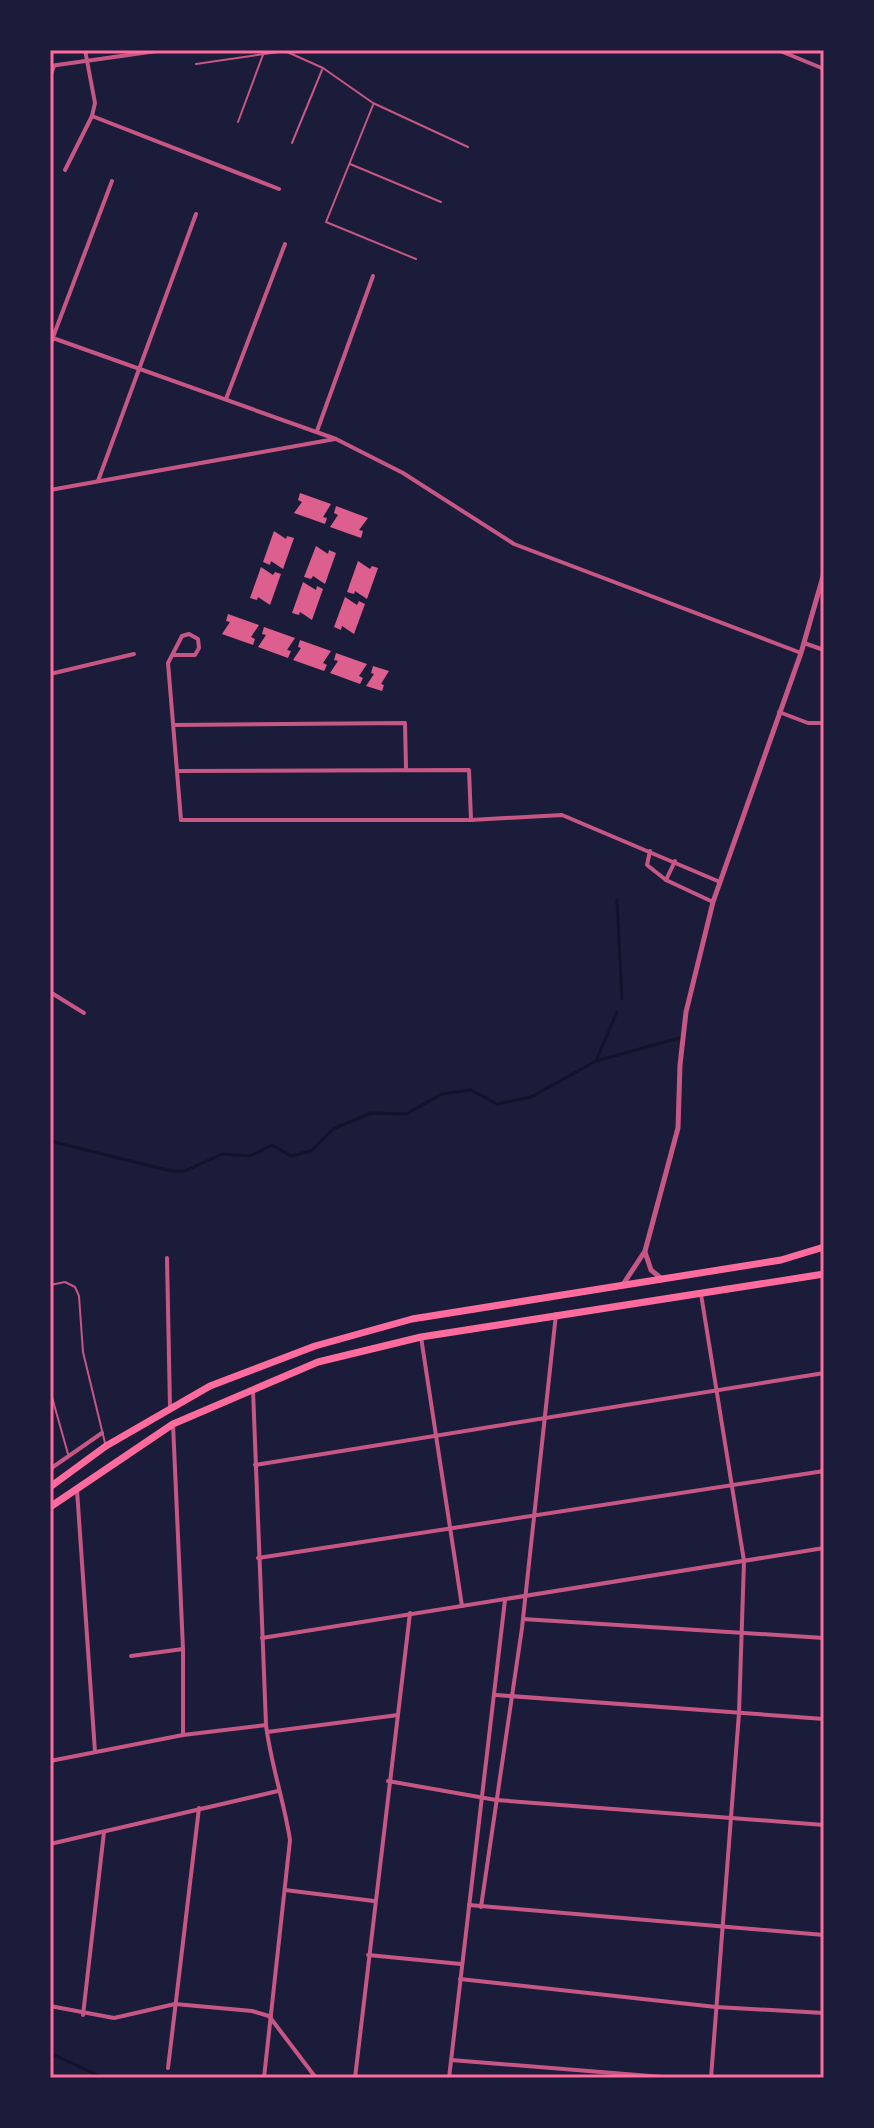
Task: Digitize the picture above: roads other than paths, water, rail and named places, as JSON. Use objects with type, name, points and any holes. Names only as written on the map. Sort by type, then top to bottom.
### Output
[{"type":"main road","points":[[50,1487],[106,1446],[170,1407],[247,1370],[372,1329],[412,1319],[781,1260],[824,1247]]},
{"type":"main road","points":[[50,1507],[173,1424],[253,1387],[318,1362],[421,1337],[824,1274]]},
{"type":"street","points":[[65,170],[92,116],[95,103],[85,50]]},
{"type":"street","points":[[50,77],[52,66],[164,50]]},
{"type":"street","points":[[778,50],[824,69]]},
{"type":"street","points":[[92,116],[279,189]]},
{"type":"street","points":[[50,345],[112,181]]},
{"type":"street","points":[[98,481],[196,214]]},
{"type":"street","points":[[226,399],[285,244]]},
{"type":"street","points":[[317,431],[373,276]]},
{"type":"street","points":[[51,338],[317,431],[427,487],[514,544],[801,653]]},
{"type":"street","points":[[50,490],[336,439]]},
{"type":"street","points":[[622,1286],[645,1251],[678,1128],[686,1012],[713,902],[801,653],[824,573]]},
{"type":"street","points":[[173,655],[195,655],[199,648],[198,639],[189,634],[182,636],[168,663],[181,820],[471,820],[562,815],[720,882]]},
{"type":"street","points":[[804,643],[824,650]]},
{"type":"street","points":[[50,674],[134,654]]},
{"type":"street","points":[[779,712],[808,723],[824,723]]},
{"type":"street","points":[[174,725],[405,723],[406,768]]},
{"type":"street","points":[[178,771],[469,770],[471,820]]},
{"type":"street","points":[[650,851],[647,865],[666,880],[713,902]]},
{"type":"street","points":[[666,880],[675,861]]},
{"type":"street","points":[[50,992],[84,1013]]},
{"type":"street","points":[[645,1251],[651,1270],[662,1279]]},
{"type":"street","points":[[167,1258],[170,1407]]},
{"type":"street","points":[[701,1292],[744,1561],[739,1713],[711,2078]]},
{"type":"street","points":[[481,1907],[522,1619],[556,1314]]},
{"type":"street","points":[[421,1337],[462,1606]]},
{"type":"street","points":[[255,1465],[543,1420],[716,1388],[824,1373]]},
{"type":"street","points":[[253,1387],[266,1725],[290,1840],[264,2078]]},
{"type":"street","points":[[173,1424],[183,1649],[183,1735]]},
{"type":"street","points":[[50,1469],[102,1433]]},
{"type":"street","points":[[258,1558],[824,1471]]},
{"type":"street","points":[[77,1488],[95,1752]]},
{"type":"street","points":[[261,1638],[824,1548]]},
{"type":"street","points":[[449,2078],[505,1599]]},
{"type":"street","points":[[355,2078],[410,1613]]},
{"type":"street","points":[[522,1619],[824,1638]]},
{"type":"street","points":[[131,1656],[183,1649]]},
{"type":"street","points":[[496,1695],[824,1719]]},
{"type":"street","points":[[267,1732],[398,1715]]},
{"type":"street","points":[[50,1761],[183,1735],[266,1725]]},
{"type":"street","points":[[388,1781],[496,1800],[824,1825]]},
{"type":"street","points":[[50,1844],[278,1791]]},
{"type":"street","points":[[168,2068],[199,1808]]},
{"type":"street","points":[[83,2015],[104,1832]]},
{"type":"street","points":[[285,1890],[374,1901]]},
{"type":"street","points":[[469,1905],[824,1935]]},
{"type":"street","points":[[368,1955],[461,1964]]},
{"type":"street","points":[[459,1979],[716,2007],[824,2013]]},
{"type":"street","points":[[50,2006],[83,2015],[114,2018],[175,2004],[225,2007],[269,2016],[316,2078]]},
{"type":"street","points":[[451,2060],[675,2078]]},
{"type":"lane","points":[[196,64],[285,51],[323,68],[373,103],[468,147]]},
{"type":"lane","points":[[238,122],[264,52]]},
{"type":"lane","points":[[292,143],[323,68]]},
{"type":"lane","points":[[373,103],[326,222],[416,259]]},
{"type":"lane","points":[[350,164],[441,202]]},
{"type":"lane","points":[[50,1285],[65,1282],[75,1287],[79,1296],[83,1352],[106,1446]]},
{"type":"lane","points":[[50,1390],[69,1456]]},
{"type":"waterway","points":[[617,900],[622,999]]},
{"type":"waterway","points":[[596,1061],[617,1012]]},
{"type":"waterway","points":[[50,1141],[171,1171],[185,1171],[222,1154],[250,1156],[272,1145],[291,1156],[311,1151],[333,1129],[371,1113],[406,1114],[442,1094],[471,1090],[497,1104],[531,1097],[596,1061],[683,1037]]},
{"type":"waterway","points":[[50,2053],[104,2078]]}]
